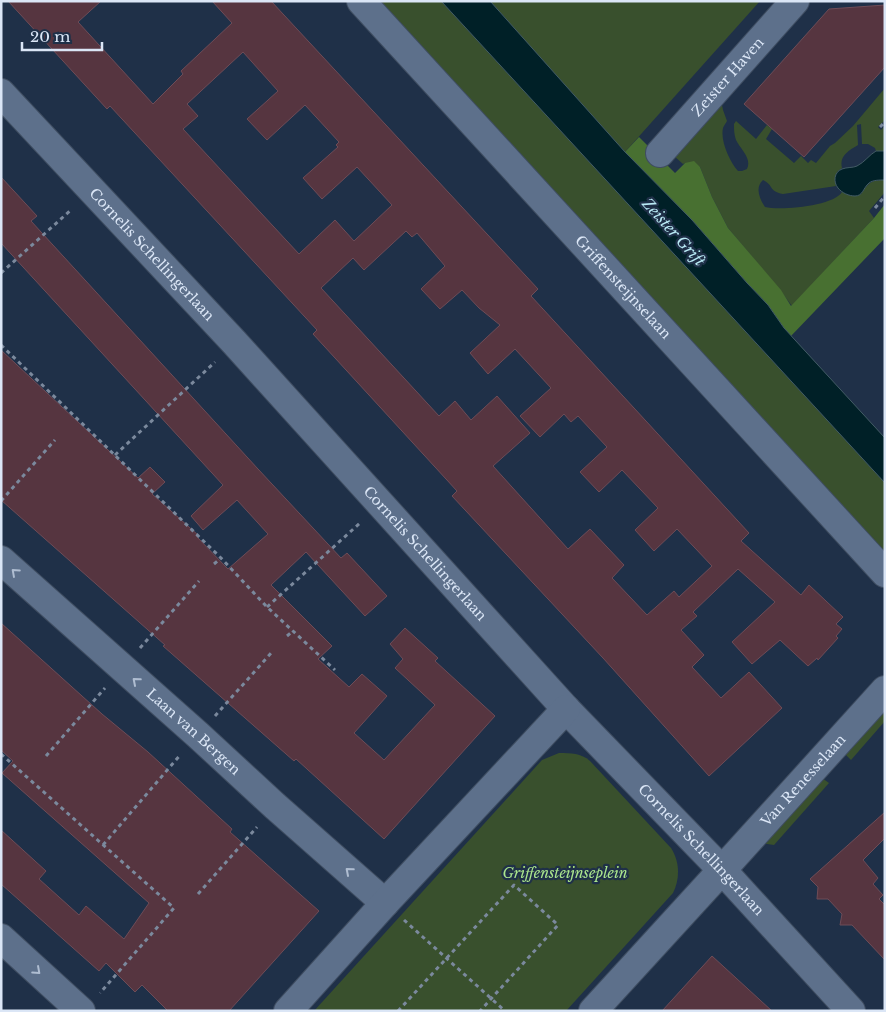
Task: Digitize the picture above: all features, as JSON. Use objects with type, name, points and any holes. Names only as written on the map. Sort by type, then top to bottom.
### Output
[{"type":"street","name":"Griffensteijnselaan","points":[[361,1],[885,573]]},
{"type":"street","name":"Zeister Haven","points":[[660,153],[795,1]]},
{"type":"street","name":"Cornelis Schellingerlaan","points":[[1,93],[234,342],[566,709],[722,870],[851,1011]]},
{"type":"street","name":"Laan van Bergen","points":[[1,560],[385,904]]},
{"type":"street","name":"Van Renesselaan","points":[[722,870],[885,690]]},
{"type":"street","points":[[288,1011],[566,709]]},
{"type":"street","points":[[593,1011],[722,870]]},
{"type":"street","points":[[1,938],[89,1003]]},
{"type":"path","points":[[880,127],[885,122]]},
{"type":"path","points":[[1,272],[93,190]]},
{"type":"path","points":[[875,208],[885,196]]},
{"type":"path","points":[[115,455],[234,342]]},
{"type":"path","points":[[2,348],[222,558],[267,607],[335,670]]},
{"type":"path","points":[[1,501],[55,440]]},
{"type":"path","points":[[267,607],[380,503]]},
{"type":"path","points":[[214,564],[222,558]]},
{"type":"path","points":[[46,756],[199,581]]},
{"type":"path","points":[[287,636],[293,631]]},
{"type":"path","points":[[103,845],[272,652]]},
{"type":"path","points":[[2,754],[29,776],[174,908],[89,1003]]},
{"type":"path","points":[[198,894],[275,806]]},
{"type":"path","points":[[398,1011],[514,885],[558,924],[480,1011]]},
{"type":"path","points":[[385,904],[505,1011]]},
{"type":"green space","points":[[377,1],[441,1],[885,483],[885,558]]},
{"type":"green space","points":[[490,1],[760,1],[625,152]]},
{"type":"green space","points":[[885,88],[885,120],[878,127],[881,130],[885,126],[885,151],[876,151],[875,148],[868,144],[862,144],[861,124],[857,125],[858,145],[843,157],[842,168],[837,172],[836,186],[783,194],[773,190],[763,180],[759,186],[760,196],[765,207],[794,208],[829,201],[842,192],[849,195],[861,194],[870,183],[885,179],[885,192],[869,211],[874,218],[792,306],[728,228],[712,197],[700,167],[683,164],[674,156],[722,105],[727,121],[722,133],[724,145],[738,171],[747,169],[748,161],[735,138],[734,124],[736,121],[756,139],[767,125],[772,129],[766,139],[794,163],[801,156],[808,163],[811,160],[816,163],[830,146],[853,126]]},
{"type":"green space","points":[[639,137],[675,173],[685,163],[694,161],[700,167],[712,197],[728,228],[781,290],[791,306],[885,204],[885,238],[791,336],[768,305],[692,220],[625,152]]},
{"type":"green space","points":[[885,707],[885,721],[851,760],[845,754]]},
{"type":"green space","name":"Griffensteijnseplein","points":[[559,753],[572,753],[587,758],[671,848],[676,859],[678,871],[673,893],[566,1011],[314,1011],[542,760]]},
{"type":"green space","points":[[822,778],[829,783],[774,845],[761,843]]},
{"type":"water","name":"Zeister Grift","points":[[441,1],[490,1],[625,152],[692,220],[768,305],[784,328],[885,438],[885,483]]},
{"type":"water","points":[[876,151],[885,151],[884,180],[871,182],[858,196],[848,195],[836,186],[835,180],[839,170],[857,166]]},
{"type":"building","points":[[8,1],[101,1],[78,22],[153,104],[183,74],[181,71],[232,23],[212,1],[271,1],[538,289],[531,296],[749,533],[741,541],[801,595],[809,585],[843,617],[836,624],[842,629],[836,636],[838,638],[818,660],[817,658],[808,666],[780,640],[752,664],[732,642],[775,602],[738,569],[693,612],[697,616],[681,630],[704,655],[692,667],[721,698],[749,672],[782,708],[709,776],[603,658],[452,496],[457,491],[313,334],[317,330],[110,106],[107,109]],"holes":[[[243,52],[278,91],[247,119],[267,140],[305,105],[339,142],[336,145],[338,147],[303,178],[322,199],[357,167],[392,205],[354,241],[335,220],[299,254],[183,129],[198,116],[187,104]],[[406,231],[412,237],[417,233],[445,266],[421,289],[440,309],[462,290],[479,308],[500,325],[470,353],[488,374],[515,349],[551,388],[520,416],[540,437],[564,414],[571,422],[578,416],[607,447],[580,472],[599,492],[622,470],[658,508],[635,530],[654,551],[677,529],[712,566],[679,597],[674,591],[647,615],[612,578],[624,565],[590,529],[568,549],[493,466],[530,433],[497,396],[471,420],[455,401],[439,416],[321,288],[353,258],[364,270]]]},
{"type":"building","points":[[885,5],[885,67],[804,157],[744,104],[829,9]]},
{"type":"building","points":[[1,177],[37,216],[31,221],[258,469],[341,558],[347,553],[387,596],[365,616],[306,552],[271,585],[332,646],[318,659],[349,687],[362,674],[387,696],[354,733],[384,760],[435,705],[395,668],[403,659],[390,644],[405,628],[438,658],[435,661],[495,716],[384,839],[296,759],[294,761],[163,646],[165,645],[1,500],[1,350],[138,478],[150,467],[165,482],[152,494],[198,535],[196,536],[228,569],[268,534],[237,500],[203,530],[191,516],[223,485],[1,243]]},
{"type":"building","points":[[1,623],[102,714],[148,752],[232,829],[230,832],[319,911],[229,1011],[168,1011],[142,985],[135,992],[106,963],[99,971],[1,884],[1,830],[46,871],[39,879],[79,915],[86,906],[124,939],[149,903],[2,773],[13,761],[1,750]]},
{"type":"building","points":[[885,812],[885,838],[863,860],[878,878],[873,884],[883,895],[879,899],[885,905],[885,960],[852,925],[840,925],[842,914],[828,899],[817,899],[818,887],[810,879]]},
{"type":"building","points":[[712,956],[772,1011],[662,1011]]}]
